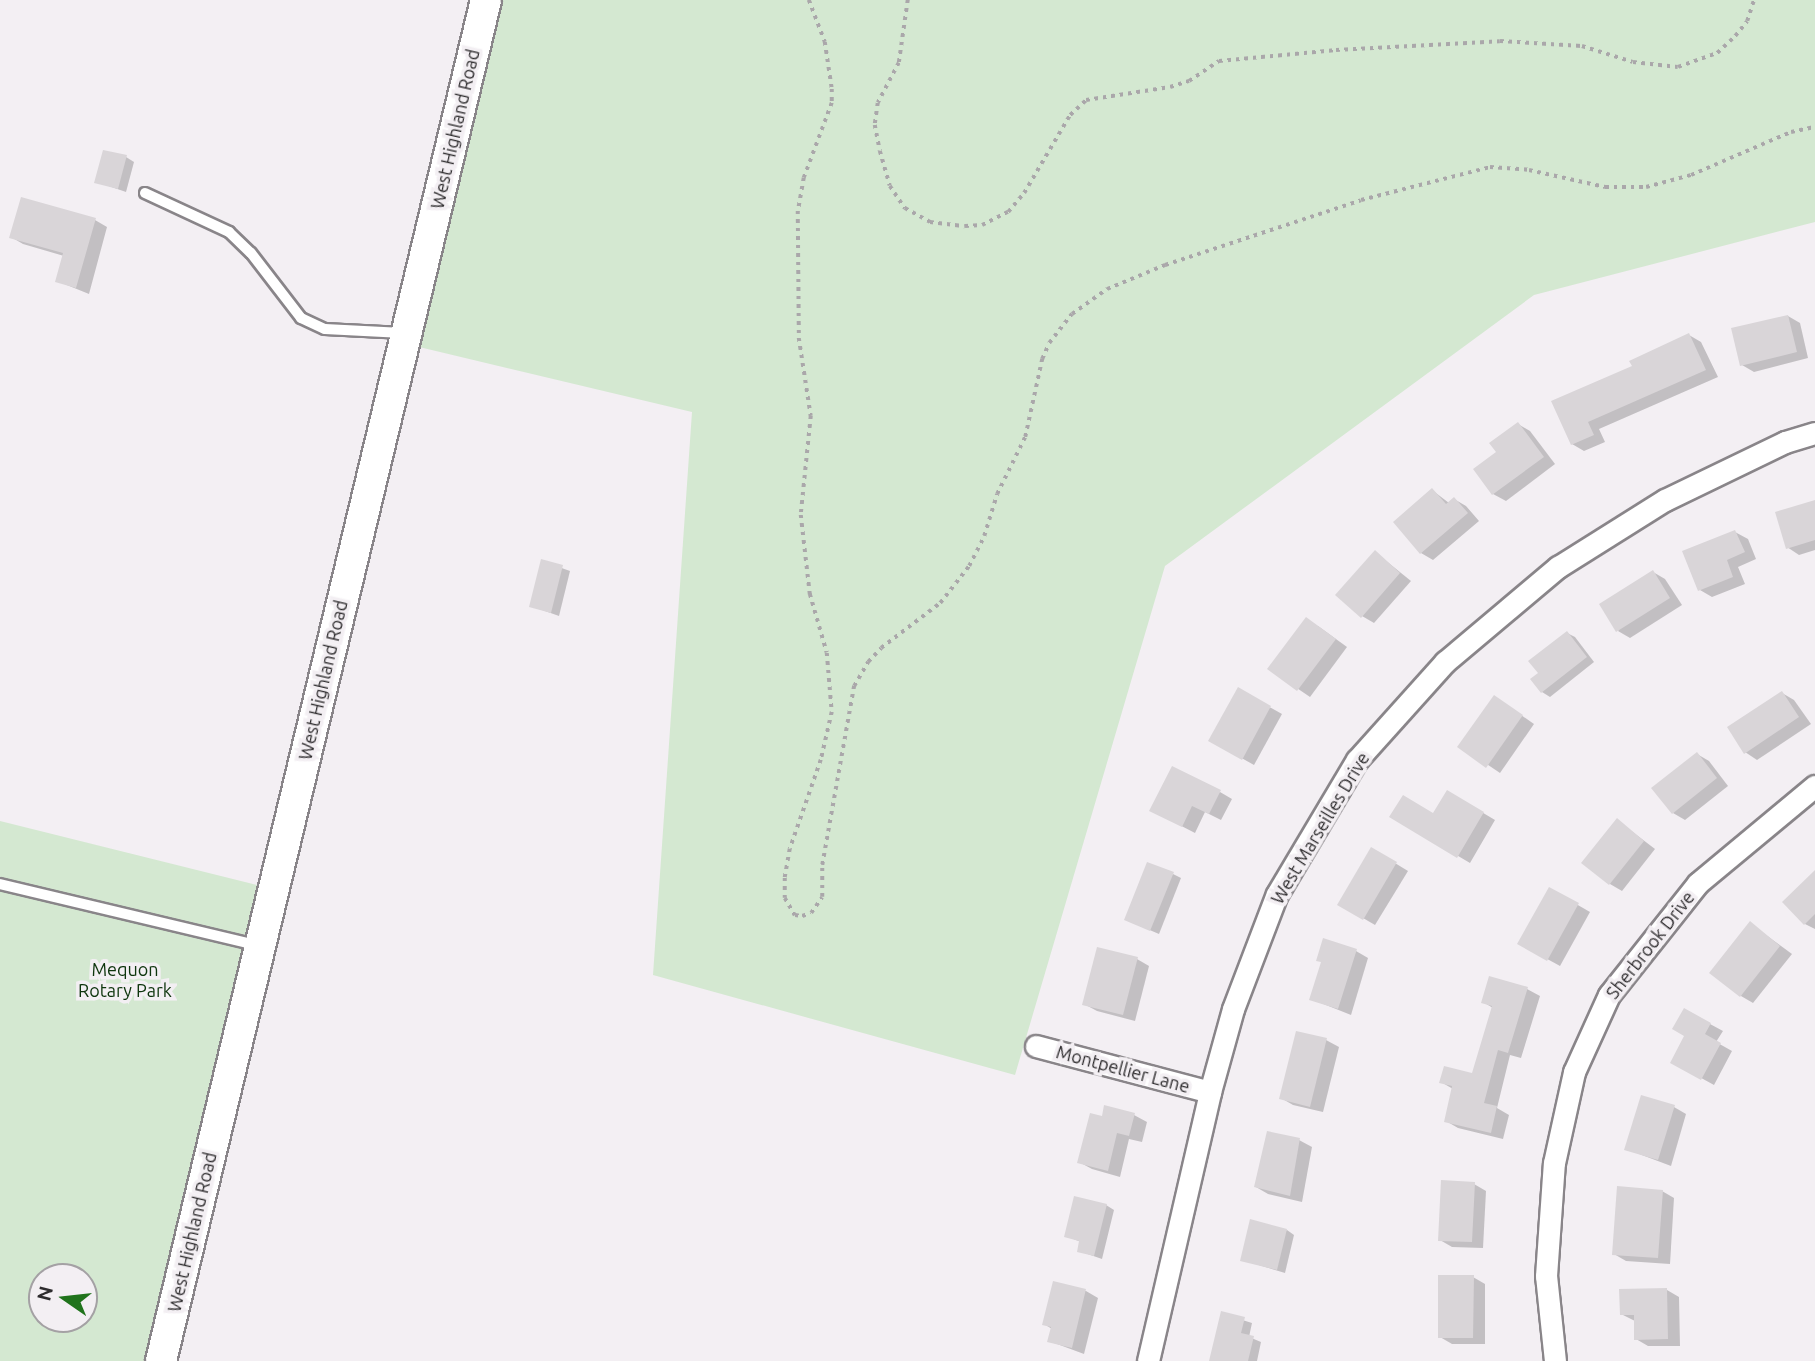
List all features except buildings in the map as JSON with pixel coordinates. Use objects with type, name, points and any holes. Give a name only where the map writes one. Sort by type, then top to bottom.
[{"type":"main road","name":"West Highland Road","points":[[161,1361],[486,0]]},
{"type":"street","name":"West Marseilles Drive","points":[[1148,1361],[1210,1092],[1233,1009],[1277,894],[1357,760],[1445,662],[1558,568],[1665,500],[1785,442],[1815,433]]},
{"type":"street","name":"Sherbrook Drive","points":[[1555,1361],[1546,1276],[1554,1163],[1574,1072],[1609,995],[1698,883],[1815,786]]},
{"type":"street","name":"Montpellier Lane","points":[[1036,1046],[1210,1092]]},
{"type":"lane","points":[[145,193],[229,232],[251,253],[301,318],[326,329],[406,333]]},
{"type":"lane","points":[[0,884],[260,945]]},
{"type":"path","points":[[809,0],[825,42],[832,103],[804,178],[798,211],[799,338],[811,416],[801,515],[810,594],[827,653],[832,712],[821,760],[790,849],[785,878],[785,898],[795,915],[802,916],[811,913],[822,897],[822,865],[854,685],[881,648],[940,603],[969,566],[984,536],[997,494],[1025,437],[1042,359],[1049,343],[1072,314],[1107,289],[1165,265],[1361,201],[1490,167],[1529,170],[1605,187],[1646,187],[1691,175],[1773,139],[1815,127]]},
{"type":"path","points":[[908,0],[899,63],[878,103],[875,125],[880,151],[894,196],[905,208],[930,222],[965,226],[982,225],[1008,212],[1024,193],[1070,115],[1086,100],[1170,87],[1189,81],[1219,61],[1336,50],[1500,41],[1582,46],[1633,62],[1678,67],[1717,53],[1747,21],[1754,0]]},
{"type":"green space","points":[[486,0],[1815,0],[1815,222],[1534,295],[1165,566],[1015,1075],[653,975],[692,412],[415,346]]},
{"type":"green space","name":"Mequon Rotary Park","points":[[0,821],[273,889],[160,1361],[0,1361]]}]
